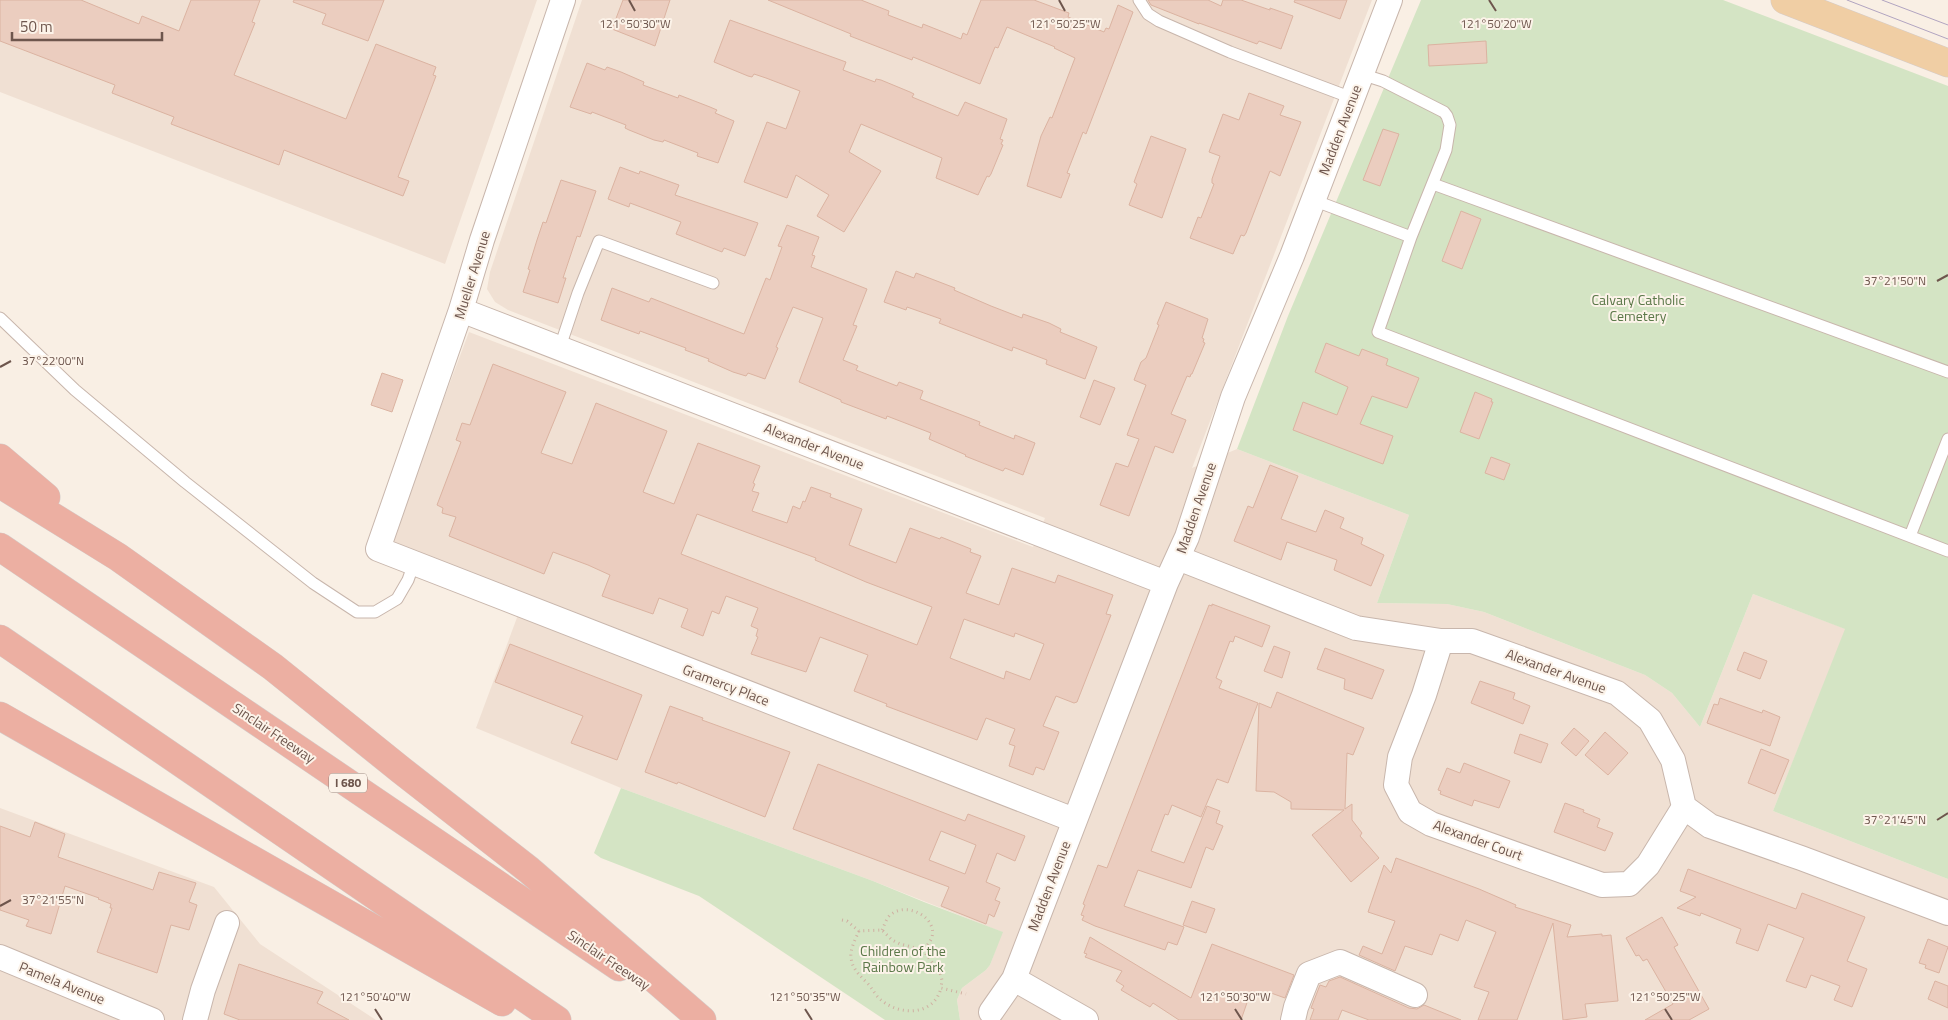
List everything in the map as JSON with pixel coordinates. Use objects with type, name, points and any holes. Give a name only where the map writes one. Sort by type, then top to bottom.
[{"type":"highway","points":[[0,458],[118,557]]},
{"type":"highway","points":[[0,484],[118,557],[273,667],[529,870],[702,1020]]},
{"type":"highway","name":"Sinclair Freeway","points":[[0,547],[696,1020]]},
{"type":"highway","points":[[0,639],[557,1020]]},
{"type":"highway","points":[[0,716],[533,1020]]},
{"type":"main road","points":[[1785,0],[1948,63]]},
{"type":"street","name":"Mueller Avenue","points":[[378,549],[461,310],[482,240],[563,0]]},
{"type":"street","name":"Madden Avenue","points":[[991,1012],[1014,978],[1166,583],[1187,537],[1233,397],[1314,200],[1390,0]]},
{"type":"street","name":"Alexander Avenue","points":[[461,310],[1166,583]]},
{"type":"street","name":"Gramercy Place","points":[[378,549],[1074,820]]},
{"type":"street","name":"Alexander Avenue","points":[[1178,558],[1356,628],[1440,641],[1472,641],[1617,693],[1650,720],[1673,760],[1684,807]]},
{"type":"street","name":"Alexander Court","points":[[1440,641],[1424,694],[1400,757],[1396,784],[1410,812],[1431,824],[1602,885],[1629,884],[1648,865],[1684,807]]},
{"type":"street","points":[[1684,807],[1710,826],[1801,858],[1948,914]]},
{"type":"street","points":[[195,1020],[203,990],[227,923]]},
{"type":"street","name":"Pamela Avenue","points":[[0,957],[152,1020]]},
{"type":"street","points":[[1294,1020],[1296,1007],[1309,974],[1340,962],[1415,995]]},
{"type":"street","points":[[1014,978],[1086,1020]]},
{"type":"lane","points":[[1139,0],[1148,14],[1159,21],[1230,52],[1352,98]]},
{"type":"lane","points":[[1361,74],[1383,81],[1447,116],[1450,125],[1446,150],[1411,237],[1378,332],[1948,551]]},
{"type":"lane","points":[[1433,184],[1948,372]]},
{"type":"lane","points":[[1314,200],[1411,237]]},
{"type":"lane","points":[[560,347],[578,293],[599,241],[713,283]]},
{"type":"lane","points":[[0,318],[76,390],[185,482],[313,583],[356,612],[375,612],[396,599],[408,580],[414,564]]},
{"type":"lane","points":[[1910,536],[1948,439]]},
{"type":"path","points":[[882,930],[891,914],[899,910],[909,909],[917,912],[928,923],[931,930],[932,937],[923,950]]},
{"type":"path","points":[[842,920],[848,922],[859,931],[882,930],[892,940],[900,944],[923,950],[940,973],[942,980],[941,988],[935,1001],[920,1010],[912,1012],[886,1004],[880,1000],[854,968],[850,954],[859,931]]},
{"type":"path","points":[[941,988],[966,994]]},
{"type":"shaded area","points":[[0,0],[537,0],[445,264],[0,92]]},
{"type":"shaded area","points":[[582,0],[1372,0],[1192,468],[1237,449],[1409,515],[1377,603],[1447,604],[1484,612],[1645,675],[1672,693],[1700,727],[1753,594],[1846,629],[1773,811],[1948,879],[1948,1020],[960,1020],[957,1000],[962,988],[990,965],[1002,932],[873,881],[621,788],[476,728],[525,596],[390,542],[469,332],[1033,547],[1045,518],[508,310],[495,302],[487,289],[490,272]]},
{"type":"shaded area","points":[[0,808],[214,887],[260,944],[376,1020],[0,1020]]},
{"type":"green space","name":"Calvary Catholic Cemetery","points":[[1421,0],[1723,0],[1948,86],[1948,879],[1773,811],[1845,629],[1753,594],[1700,727],[1672,693],[1645,675],[1484,612],[1447,604],[1377,603],[1409,515],[1237,449],[1288,316]]},
{"type":"green space","name":"Children of the Rainbow Park","points":[[621,788],[873,881],[1003,932],[990,965],[962,988],[957,1000],[960,1020],[885,1020],[699,896],[601,858],[594,853]]},
{"type":"building","points":[[0,0],[81,0],[139,24],[142,16],[179,31],[191,0],[260,0],[252,22],[255,23],[234,75],[346,119],[376,44],[436,67],[433,75],[436,76],[398,177],[409,181],[403,196],[284,150],[279,165],[171,124],[174,117],[112,93],[115,85],[0,41]]},
{"type":"building","points":[[294,0],[384,0],[368,41],[322,24],[326,14],[293,2]]},
{"type":"building","points":[[623,0],[670,0],[655,46],[612,29]]},
{"type":"building","points":[[768,0],[861,0],[889,11],[888,15],[922,28],[923,24],[961,39],[963,33],[967,35],[981,0],[1034,0],[1069,13],[1068,17],[1104,32],[1106,28],[1109,29],[1118,5],[1133,12],[1086,134],[1083,132],[1067,173],[1070,174],[1061,198],[1027,186],[1041,136],[1050,117],[1052,118],[1075,58],[1055,47],[1007,27],[998,48],[995,47],[980,84],[913,57],[912,60],[850,36],[851,34]]},
{"type":"building","points":[[1148,0],[1208,0],[1221,6],[1223,0],[1241,0],[1293,16],[1281,49],[1259,41],[1257,44],[1199,24],[1151,5]]},
{"type":"building","points":[[1295,0],[1347,0],[1340,19],[1294,2]]},
{"type":"building","points":[[730,20],[846,62],[843,70],[875,82],[876,79],[881,80],[914,94],[912,97],[958,116],[965,102],[1007,119],[1000,139],[1003,140],[1001,144],[1003,145],[991,174],[989,177],[987,176],[978,195],[936,178],[942,158],[861,124],[849,152],[881,171],[844,232],[817,216],[829,195],[796,175],[787,198],[744,182],[767,122],[786,129],[800,91],[754,74],[752,77],[748,76],[714,62]]},
{"type":"building","points":[[1486,41],[1487,63],[1429,66],[1428,45]]},
{"type":"building","points":[[587,63],[605,70],[607,67],[621,72],[644,82],[643,85],[678,98],[679,95],[710,107],[717,110],[715,113],[734,121],[718,163],[697,156],[698,153],[664,140],[663,142],[654,140],[629,130],[625,128],[626,125],[592,112],[591,114],[570,107]]},
{"type":"building","points":[[1249,93],[1284,106],[1280,115],[1301,122],[1280,176],[1270,171],[1246,233],[1244,236],[1241,235],[1233,254],[1190,238],[1198,217],[1201,218],[1214,184],[1212,179],[1220,156],[1209,152],[1223,114],[1239,120]]},
{"type":"building","points":[[1383,129],[1399,134],[1380,186],[1363,180]]},
{"type":"building","points":[[1151,136],[1186,149],[1162,218],[1129,205],[1137,184],[1134,182]]},
{"type":"building","points":[[620,167],[639,174],[640,171],[679,185],[675,195],[758,223],[745,256],[724,248],[722,252],[676,234],[681,222],[630,203],[629,207],[608,199]]},
{"type":"building","points":[[561,180],[596,191],[580,237],[577,236],[563,278],[566,278],[558,303],[523,292],[530,270],[528,269],[543,222],[546,223]]},
{"type":"building","points":[[1461,211],[1481,219],[1462,269],[1442,261]]},
{"type":"building","points":[[787,225],[819,237],[812,255],[815,256],[811,267],[867,289],[853,325],[857,326],[843,360],[858,366],[856,370],[897,386],[899,382],[923,391],[920,399],[980,422],[979,425],[1014,439],[1015,435],[1035,443],[1023,475],[1005,468],[1003,471],[965,456],[929,439],[931,433],[887,416],[886,419],[841,402],[841,400],[799,382],[823,318],[793,307],[765,379],[748,373],[746,376],[733,372],[708,361],[709,359],[685,350],[686,348],[640,331],[639,334],[601,320],[612,288],[649,302],[651,298],[744,334],[766,278],[770,280],[782,247],[778,246]]},
{"type":"building","points":[[896,271],[914,278],[916,273],[1022,318],[1023,314],[1049,323],[1061,329],[1060,332],[1097,347],[1085,379],[1046,364],[1047,360],[1013,347],[1012,351],[939,323],[941,319],[907,307],[906,310],[884,302]]},
{"type":"building","points":[[1166,302],[1208,319],[1202,338],[1205,343],[1192,374],[1190,377],[1187,376],[1171,414],[1186,420],[1173,453],[1155,446],[1129,516],[1100,505],[1116,463],[1128,467],[1139,439],[1127,435],[1146,385],[1134,380],[1141,362],[1146,358]]},
{"type":"building","points":[[1326,343],[1359,356],[1362,349],[1388,359],[1386,365],[1419,378],[1407,408],[1372,396],[1360,424],[1393,436],[1383,464],[1293,430],[1303,402],[1337,415],[1348,387],[1315,372]]},
{"type":"building","points":[[493,364],[566,392],[541,453],[572,464],[596,403],[667,431],[643,492],[674,504],[698,443],[760,466],[753,483],[755,484],[752,491],[759,493],[752,511],[787,523],[793,506],[800,509],[811,487],[831,494],[830,497],[862,509],[849,545],[896,563],[910,528],[940,539],[941,537],[971,549],[970,552],[981,556],[966,593],[999,605],[1012,568],[1055,583],[1058,575],[1113,595],[1106,614],[1111,615],[1077,702],[1074,703],[1056,696],[1043,726],[1059,732],[1044,770],[1036,767],[1033,775],[1009,766],[1015,746],[1009,744],[1015,729],[986,718],[977,740],[886,706],[887,704],[854,691],[868,655],[820,637],[806,672],[751,654],[758,637],[756,636],[758,629],[751,626],[758,608],[726,596],[719,614],[712,611],[703,636],[681,627],[688,609],[659,598],[653,614],[602,596],[610,575],[588,565],[553,552],[544,574],[449,536],[456,517],[442,513],[443,508],[437,505],[461,442],[456,440],[462,423],[470,425]],"holes":[[[697,514],[816,558],[815,560],[866,582],[932,607],[917,645],[681,554]],[[964,619],[1014,637],[1015,633],[1044,644],[1030,680],[1006,671],[1004,679],[950,658]]]},
{"type":"building","points":[[382,373],[403,380],[392,412],[371,405]]},
{"type":"building","points":[[1094,380],[1115,388],[1100,425],[1080,417]]},
{"type":"building","points":[[1475,392],[1492,399],[1491,402],[1493,402],[1479,439],[1460,432]]},
{"type":"building","points":[[1491,457],[1510,464],[1504,480],[1485,473]]},
{"type":"building","points":[[1270,465],[1298,476],[1281,519],[1316,532],[1325,510],[1344,518],[1340,528],[1363,538],[1361,544],[1384,555],[1371,586],[1334,570],[1337,560],[1287,542],[1281,560],[1234,541],[1248,506],[1253,508]]},
{"type":"building","points":[[1212,604],[1270,626],[1262,647],[1235,636],[1233,642],[1230,641],[1216,678],[1222,681],[1219,688],[1258,703],[1228,783],[1217,779],[1201,817],[1172,805],[1168,815],[1165,814],[1151,851],[1184,863],[1207,806],[1220,811],[1216,823],[1223,826],[1213,850],[1206,847],[1191,888],[1138,870],[1124,906],[1184,927],[1177,945],[1168,942],[1165,950],[1095,926],[1082,920],[1084,916],[1081,915],[1085,905],[1083,904],[1098,865],[1107,868],[1209,605],[1212,606]]},
{"type":"building","points":[[510,644],[642,695],[617,760],[571,743],[583,716],[495,682]]},
{"type":"building","points":[[1274,646],[1290,652],[1282,678],[1264,671]]},
{"type":"building","points":[[1325,648],[1384,670],[1372,699],[1344,689],[1345,679],[1317,669]]},
{"type":"building","points":[[1744,652],[1767,661],[1760,679],[1737,670]]},
{"type":"building","points":[[1480,681],[1515,693],[1513,699],[1530,706],[1523,724],[1471,703]]},
{"type":"building","points":[[1277,692],[1364,728],[1353,755],[1347,753],[1345,809],[1352,804],[1352,820],[1362,833],[1360,836],[1379,858],[1351,882],[1312,835],[1344,810],[1291,809],[1291,802],[1274,792],[1256,791],[1259,703],[1271,708]]},
{"type":"building","points":[[1720,698],[1762,713],[1763,710],[1780,717],[1770,746],[1707,723],[1714,704],[1718,705]]},
{"type":"building","points":[[670,706],[703,718],[702,720],[790,752],[765,817],[678,782],[677,784],[645,772]]},
{"type":"building","points":[[1574,728],[1589,741],[1576,756],[1561,743]]},
{"type":"building","points":[[1605,732],[1628,753],[1608,775],[1585,755]]},
{"type":"building","points":[[1520,734],[1548,744],[1541,763],[1514,753]]},
{"type":"building","points":[[1761,749],[1789,760],[1775,794],[1748,783]]},
{"type":"building","points":[[1464,763],[1510,781],[1499,808],[1474,800],[1472,806],[1440,794],[1441,791],[1438,790],[1447,768],[1460,773]]},
{"type":"building","points":[[818,764],[965,821],[968,814],[1025,836],[1015,861],[997,853],[986,882],[1000,888],[995,900],[1000,902],[994,917],[989,914],[986,924],[941,906],[949,887],[793,829]],"holes":[[[941,831],[976,845],[965,874],[929,860]]]},
{"type":"building","points":[[1565,803],[1584,810],[1583,812],[1600,819],[1597,827],[1613,833],[1605,851],[1554,832]]},
{"type":"building","points":[[35,822],[65,834],[58,857],[153,890],[159,872],[196,883],[189,902],[197,905],[189,930],[171,925],[157,973],[97,952],[112,908],[110,908],[111,904],[99,898],[65,886],[51,934],[26,926],[29,920],[0,910],[0,826],[30,837]]},
{"type":"building","points":[[1396,858],[1479,889],[1516,905],[1515,907],[1571,925],[1567,937],[1611,935],[1618,1001],[1585,1004],[1587,1017],[1563,1020],[1553,923],[1517,1020],[1478,1020],[1489,992],[1474,987],[1496,932],[1466,920],[1458,941],[1440,934],[1432,955],[1405,946],[1395,971],[1359,955],[1363,946],[1382,954],[1395,921],[1368,912],[1384,865],[1391,873]]},
{"type":"building","points":[[1688,869],[1796,909],[1802,893],[1865,917],[1847,961],[1867,969],[1852,1007],[1834,1000],[1840,986],[1811,975],[1806,988],[1786,981],[1804,938],[1768,924],[1758,951],[1736,943],[1741,929],[1701,913],[1700,916],[1677,908],[1696,897],[1680,891]]},
{"type":"building","points":[[1192,901],[1215,909],[1206,933],[1183,925]]},
{"type":"building","points":[[1662,917],[1678,945],[1674,947],[1709,1009],[1689,1020],[1645,1020],[1673,1004],[1647,959],[1643,961],[1639,955],[1636,956],[1626,938]]},
{"type":"building","points":[[1090,937],[1191,998],[1212,944],[1294,975],[1285,998],[1271,993],[1269,998],[1251,991],[1241,1020],[1179,1020],[1153,1003],[1150,1007],[1121,990],[1124,986],[1116,981],[1122,971],[1085,957],[1087,954],[1084,953]]},
{"type":"building","points":[[1928,939],[1948,947],[1939,973],[1925,968],[1926,965],[1919,963]]},
{"type":"building","points":[[239,964],[323,992],[317,1003],[349,1020],[240,1020],[224,1014]]},
{"type":"building","points":[[1340,977],[1409,1008],[1417,1009],[1424,1005],[1461,1020],[1369,1020],[1342,1010],[1338,1020],[1310,1020],[1314,1009],[1311,1008],[1320,985],[1326,987],[1329,981]]},
{"type":"building","points":[[1935,981],[1948,986],[1948,1008],[1928,999]]},
{"type":"tram line","points":[[1847,0],[1948,39]]},
{"type":"tram line","points":[[1882,0],[1948,25]]}]
